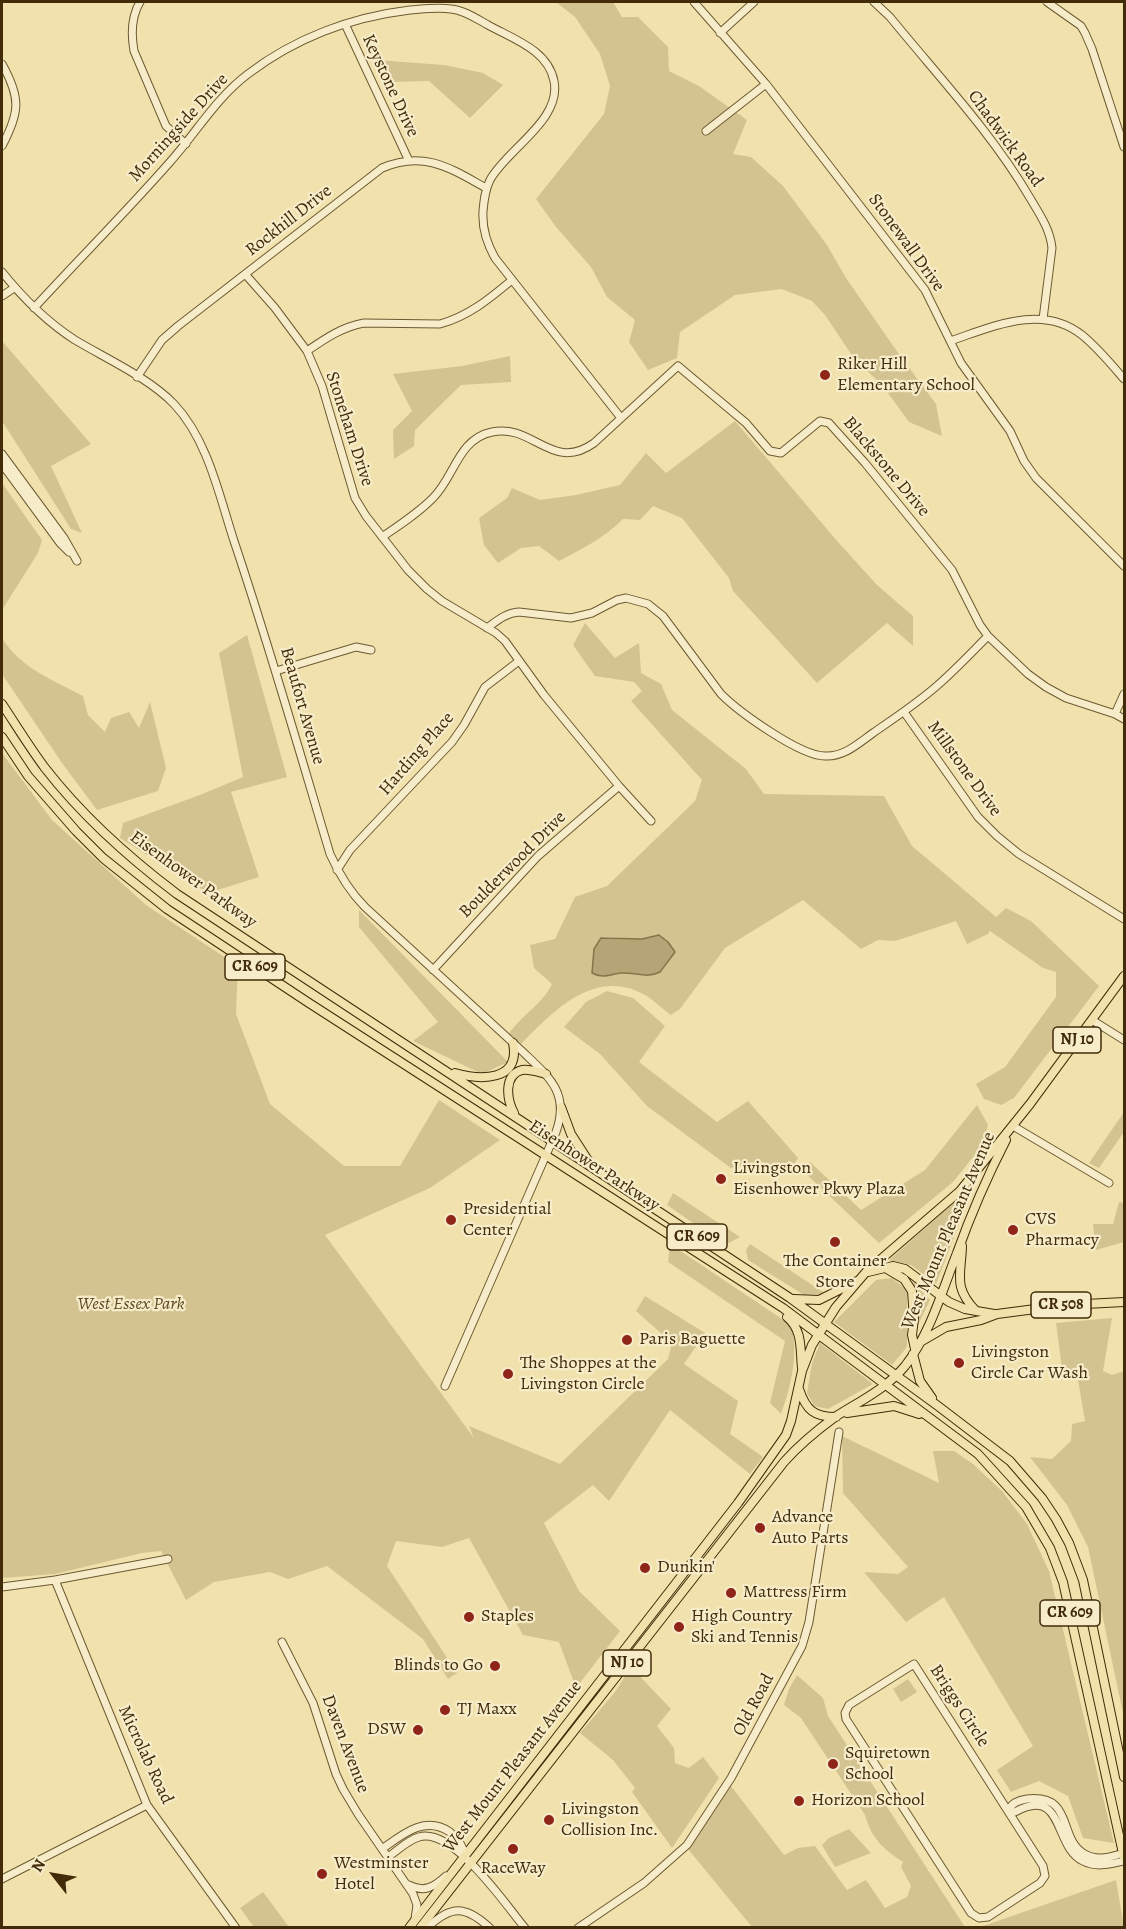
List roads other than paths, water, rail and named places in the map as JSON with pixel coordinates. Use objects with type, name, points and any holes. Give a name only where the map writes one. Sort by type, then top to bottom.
[{"type":"main road","name":"Eisenhower Parkway","points":[[2,704],[44,767],[65,793],[116,845],[146,871],[177,894],[790,1298],[1010,1461],[1056,1519],[1069,1543],[1083,1580],[1125,1778]]},
{"type":"main road","name":"Eisenhower Parkway","points":[[2,736],[28,776],[76,831],[103,858],[167,909],[783,1308],[978,1454],[1011,1488],[1039,1527],[1063,1582],[1124,1857]]},
{"type":"main road","name":"West Mount Pleasant Avenue","points":[[866,1272],[960,1191],[1013,1126],[1125,976]]},
{"type":"main road","points":[[447,1071],[470,1078],[494,1077],[505,1071],[515,1057],[513,1043]]},
{"type":"main road","points":[[516,1116],[509,1104],[507,1090],[512,1078],[519,1071],[529,1070],[546,1074]]},
{"type":"main road","points":[[561,1107],[571,1134],[593,1167]]},
{"type":"main road","name":"West Mount Pleasant Avenue","points":[[916,1349],[941,1295],[978,1198],[1013,1126]]},
{"type":"main road","points":[[962,1238],[959,1287],[966,1300],[976,1311]]},
{"type":"main road","name":"CR 508","points":[[866,1272],[893,1266],[905,1269],[957,1305],[998,1314]]},
{"type":"main road","points":[[887,1269],[904,1279],[912,1291],[914,1319],[912,1335],[920,1381],[938,1406]]},
{"type":"main road","name":"NJ 10","points":[[799,1389],[802,1371],[818,1334],[825,1322],[866,1272]]},
{"type":"main road","points":[[790,1298],[819,1300],[858,1281]]},
{"type":"main road","name":"CR 508","points":[[916,1349],[946,1327],[998,1314],[1066,1305],[1125,1302]]},
{"type":"main road","points":[[783,1308],[798,1332],[802,1371]]},
{"type":"main road","name":"NJ 10","points":[[839,1415],[869,1398],[896,1377],[916,1349]]},
{"type":"main road","points":[[799,1389],[809,1409],[824,1417],[894,1406],[931,1418]]},
{"type":"main road","name":"West Mount Pleasant Avenue","points":[[414,1925],[760,1474],[786,1435],[799,1389]]},
{"type":"main road","name":"West Mount Pleasant Avenue","points":[[414,1925],[471,1863],[784,1462],[801,1443],[839,1415]]},
{"type":"street","points":[[140,2],[133,21],[134,51],[166,126],[186,144]]},
{"type":"street","name":"Stonewall Drive","points":[[694,2],[766,84],[925,290],[961,363],[1010,431],[1036,478],[1125,566]]},
{"type":"street","points":[[720,33],[754,2]]},
{"type":"street","name":"Chadwick Road","points":[[874,2],[890,17],[1012,168],[1045,224],[1052,248],[1043,318]]},
{"type":"street","points":[[1047,2],[1081,26],[1125,147]]},
{"type":"street","name":"Morningside Drive","points":[[34,308],[186,144],[231,88],[249,74],[299,42],[345,24],[385,14],[428,8],[452,9],[472,16],[533,49],[544,59],[552,72],[555,96],[550,110],[542,122],[507,158],[486,188],[483,216],[489,247],[512,280],[621,418]]},
{"type":"street","name":"Keystone Drive","points":[[345,24],[409,161]]},
{"type":"street","points":[[2,64],[16,92],[17,104],[12,127],[2,146]]},
{"type":"street","points":[[706,131],[766,84]]},
{"type":"street","name":"Rockhill Drive","points":[[137,377],[162,340],[375,172],[390,165],[409,161],[430,161],[445,166],[486,188]]},
{"type":"street","name":"Beaufort Avenue","points":[[2,272],[34,308],[72,338],[160,391],[175,405],[198,437],[276,671],[330,854],[337,870],[359,901],[546,1074],[556,1089],[561,1107]]},
{"type":"street","name":"Stoneham Drive","points":[[245,274],[275,308],[307,351],[322,386],[355,498],[382,537],[427,589],[505,641],[544,695],[651,821]]},
{"type":"street","points":[[307,351],[340,330],[353,325],[364,323],[440,324],[452,321],[480,307],[512,280]]},
{"type":"street","points":[[2,296],[14,288]]},
{"type":"street","points":[[950,341],[998,324],[1043,318],[1081,334],[1125,379]]},
{"type":"street","name":"Blackstone Drive","points":[[382,537],[413,516],[435,496],[454,468],[461,452],[468,444],[482,435],[496,431],[512,432],[528,437],[552,451],[567,454],[582,451],[678,366],[746,423],[770,451],[781,453],[820,421],[829,423],[865,463],[952,570],[988,636],[1028,674],[1046,687],[1066,698],[1125,719]]},
{"type":"street","points":[[2,454],[64,538],[77,561],[60,543],[2,464]]},
{"type":"street","points":[[487,628],[511,613],[571,618],[592,613],[617,600],[627,598],[648,604],[663,616],[730,704],[814,755],[826,756],[843,753],[904,712],[940,683],[988,636]]},
{"type":"street","points":[[276,671],[356,647],[371,650]]},
{"type":"street","name":"Harding Place","points":[[337,870],[350,850],[452,742],[485,687],[519,661]]},
{"type":"street","points":[[1114,714],[1125,694]]},
{"type":"street","name":"Millstone Drive","points":[[904,712],[978,817],[997,836],[1019,855],[1125,919]]},
{"type":"street","name":"Boulderwood Drive","points":[[433,970],[538,856],[619,786]]},
{"type":"street","points":[[1092,1020],[1125,1040]]},
{"type":"street","points":[[446,1386],[547,1154],[558,1125],[561,1107]]},
{"type":"street","points":[[1013,1126],[1109,1183]]},
{"type":"street","name":"Old Road","points":[[578,1928],[644,1883],[687,1845],[731,1778],[777,1694],[802,1646],[809,1622],[839,1432]]},
{"type":"street","points":[[2,1587],[55,1580],[168,1559]]},
{"type":"street","name":"Microlab Road","points":[[55,1580],[147,1805],[236,1928]]},
{"type":"street","name":"Daven Avenue","points":[[282,1642],[313,1703],[343,1789],[407,1883],[417,1905],[414,1925]]},
{"type":"street","name":"Briggs Circle","points":[[914,1664],[1008,1810],[1043,1866],[1045,1876],[1040,1883],[988,1917],[980,1918],[971,1913],[846,1719],[845,1713],[849,1705],[914,1664]]},
{"type":"street","points":[[1008,1810],[1011,1805],[1024,1799],[1040,1798],[1052,1803],[1060,1811],[1071,1840],[1084,1854],[1101,1858],[1124,1857]]},
{"type":"street","points":[[2,1879],[147,1805]]},
{"type":"street","points":[[382,1849],[411,1829],[431,1825],[452,1834],[461,1844],[465,1856]]},
{"type":"street","points":[[388,1857],[413,1839],[427,1836],[446,1842],[465,1856],[524,1927]]},
{"type":"street","points":[[407,1883],[416,1888],[431,1888],[459,1864]]},
{"type":"street","points":[[427,1928],[438,1917],[449,1911],[460,1910],[478,1916],[490,1928]]},
{"type":"place","name":"Riker Hill Elementary School","points":[[825,375]]},
{"type":"place","name":"Livingston Eisenhower Pkwy Plaza","points":[[721,1179]]},
{"type":"place","name":"Presidential Center","points":[[451,1220]]},
{"type":"place","name":"CVS Pharmacy","points":[[1013,1230]]},
{"type":"place","name":"The Container Store","points":[[835,1242]]},
{"type":"place","name":"Paris Baguette","points":[[627,1340]]},
{"type":"place","name":"Livingston Circle Car Wash","points":[[959,1363]]},
{"type":"place","name":"The Shoppes at the Livingston Circle","points":[[508,1374]]},
{"type":"place","name":"Advance Auto Parts","points":[[760,1528]]},
{"type":"place","name":"Dunkin'","points":[[645,1568]]},
{"type":"place","name":"Mattress Firm","points":[[731,1593]]},
{"type":"place","name":"Staples","points":[[469,1617]]},
{"type":"place","name":"High Country Ski and Tennis","points":[[679,1627]]},
{"type":"place","name":"Blinds to Go","points":[[495,1666]]},
{"type":"place","name":"TJ Maxx","points":[[445,1710]]},
{"type":"place","name":"DSW","points":[[418,1730]]},
{"type":"place","name":"Squiretown School","points":[[833,1764]]},
{"type":"place","name":"Horizon School","points":[[799,1801]]},
{"type":"place","name":"Livingston Collision Inc.","points":[[549,1820]]},
{"type":"place","name":"RaceWay","points":[[513,1849]]},
{"type":"place","name":"Westminster Hotel","points":[[322,1874]]},
{"type":"park label","name":"West Essex Park","points":[[131,1305]]}]
